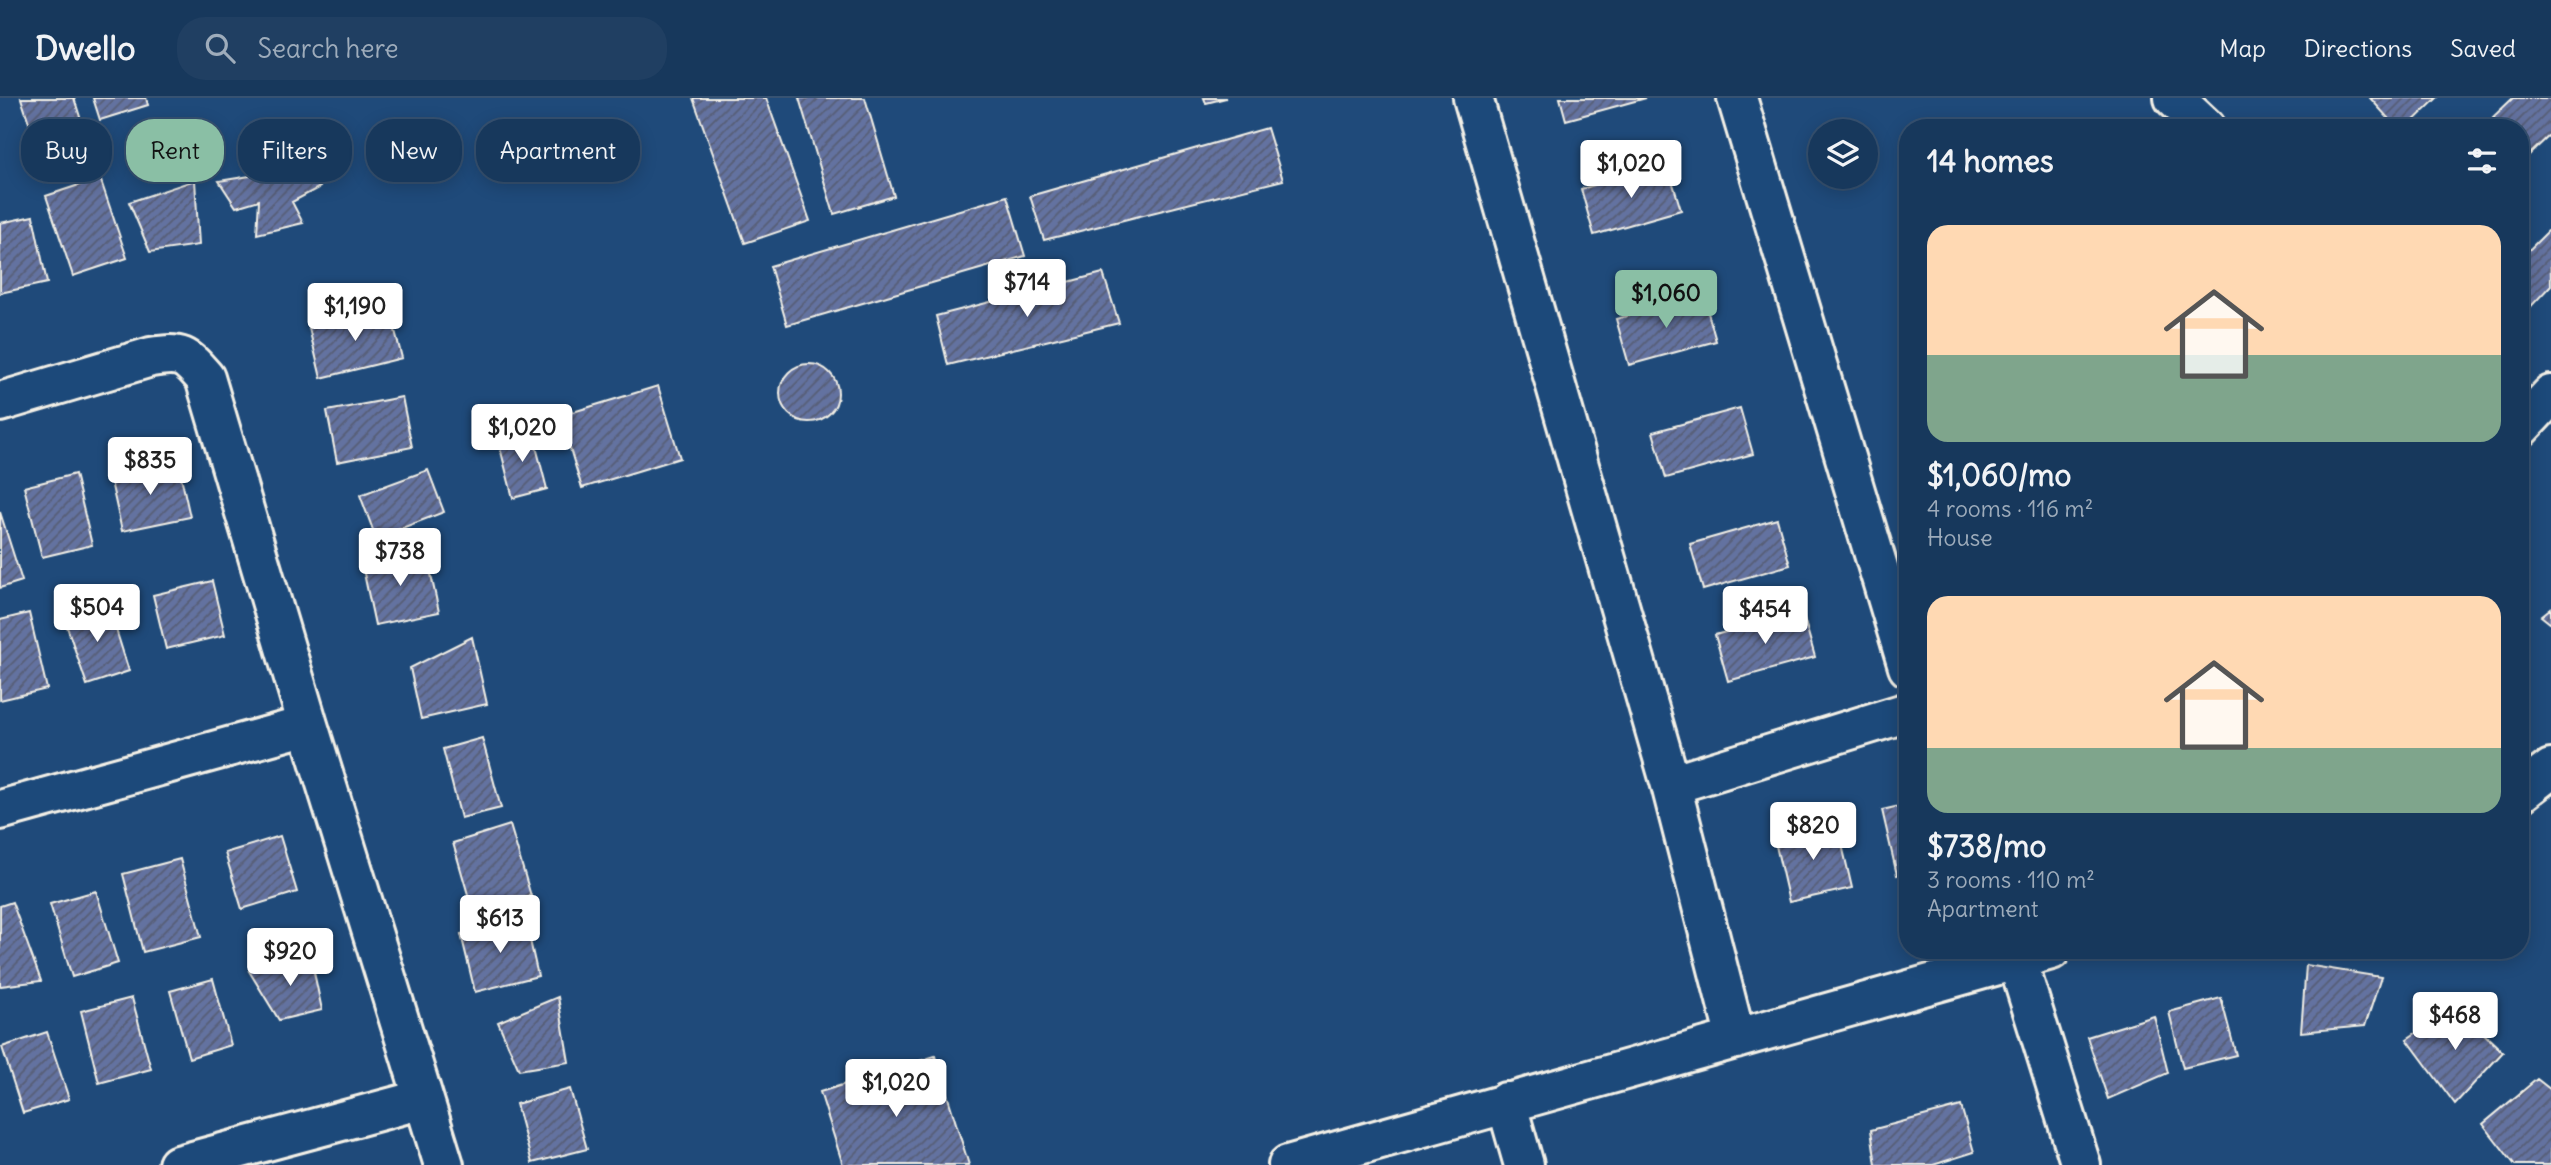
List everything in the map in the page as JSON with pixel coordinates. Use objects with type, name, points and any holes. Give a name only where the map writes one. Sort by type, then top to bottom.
[{"type":"street","points":[[1473,98],[1671,785],[1736,1040]]},
{"type":"street","points":[[1737,98],[1899,637]]},
{"type":"street","points":[[2174,98],[2196,119]]},
{"type":"street","points":[[0,402],[151,357],[174,353],[192,362],[205,378],[308,725],[444,1165]]},
{"type":"street","points":[[2529,418],[2551,396]]},
{"type":"street","points":[[1671,785],[1899,715]]},
{"type":"street","points":[[0,810],[308,725]]},
{"type":"street","points":[[2529,786],[2551,769]]},
{"type":"street","points":[[1288,1165],[2020,959]]},
{"type":"street","points":[[2035,959],[2081,1165]]},
{"type":"street","points":[[178,1165],[423,1099]]},
{"type":"street","points":[[1506,1102],[1524,1165]]},
{"type":"building","points":[[21,98],[74,98],[81,119],[28,119]]},
{"type":"building","points":[[93,98],[146,98],[148,105],[100,119]]},
{"type":"building","points":[[693,98],[766,98],[810,221],[745,243]]},
{"type":"building","points":[[799,98],[865,98],[894,196],[834,214]]},
{"type":"building","points":[[1204,98],[1226,98],[1206,103]]},
{"type":"building","points":[[1560,98],[1646,98],[1566,120]]},
{"type":"building","points":[[2370,98],[2437,98],[2415,119],[2389,119]]},
{"type":"building","points":[[2513,98],[2551,98],[2551,134],[2529,155],[2529,119],[2493,117]]},
{"type":"building","points":[[1267,128],[1283,180],[1044,240],[1030,196]]},
{"type":"building","points":[[1667,164],[1681,210],[1594,235],[1581,189]]},
{"type":"building","points":[[238,178],[238,182],[318,182],[320,187],[292,202],[303,223],[257,234],[259,200],[236,207],[220,182]]},
{"type":"building","points":[[88,182],[101,182],[127,258],[73,276],[46,196]]},
{"type":"building","points":[[195,182],[199,245],[150,252],[129,202]]},
{"type":"building","points":[[1007,196],[1025,256],[787,325],[770,266]]},
{"type":"building","points":[[33,216],[47,283],[0,293],[0,223]]},
{"type":"building","points":[[2550,229],[2551,285],[2529,309],[2529,250]]},
{"type":"building","points":[[1103,273],[1119,323],[948,365],[936,316]]},
{"type":"building","points":[[1703,295],[1716,341],[1629,365],[1616,319]]},
{"type":"building","points":[[389,307],[402,358],[321,378],[309,328]]},
{"type":"building","points":[[809,364],[820,366],[833,377],[838,393],[836,404],[825,417],[809,422],[798,420],[785,409],[780,393],[782,382],[793,369]]},
{"type":"building","points":[[658,386],[680,458],[582,488],[560,416]]},
{"type":"building","points":[[402,397],[412,447],[337,462],[327,411]]},
{"type":"building","points":[[1740,408],[1753,454],[1666,478],[1653,432]]},
{"type":"building","points":[[532,431],[547,489],[513,498],[498,440]]},
{"type":"building","points":[[178,463],[190,517],[122,531],[110,477]]},
{"type":"building","points":[[428,470],[444,512],[376,538],[360,495]]},
{"type":"building","points":[[75,474],[92,545],[42,557],[24,487]]},
{"type":"building","points":[[0,512],[22,581],[0,588]]},
{"type":"building","points":[[1777,519],[1790,565],[1703,590],[1690,544]]},
{"type":"building","points":[[426,551],[439,612],[375,625],[362,564]]},
{"type":"building","points":[[212,581],[225,635],[166,649],[153,595]]},
{"type":"building","points":[[108,604],[129,671],[87,685],[64,618]]},
{"type":"building","points":[[2551,608],[2551,624],[2541,616]]},
{"type":"building","points":[[1802,611],[1815,657],[1728,681],[1715,635]]},
{"type":"building","points":[[29,613],[47,689],[0,700],[0,620]]},
{"type":"building","points":[[472,637],[487,704],[421,719],[410,668]]},
{"type":"building","points":[[482,738],[501,808],[461,818],[443,749]]},
{"type":"building","points":[[1899,806],[1897,875],[1882,810]]},
{"type":"building","points":[[1837,823],[1852,888],[1789,902],[1774,837]]},
{"type":"building","points":[[510,825],[531,896],[469,898],[453,843]]},
{"type":"building","points":[[280,836],[297,892],[242,909],[225,853]]},
{"type":"building","points":[[180,859],[201,937],[143,952],[123,874]]},
{"type":"building","points":[[96,891],[118,963],[72,977],[50,904]]},
{"type":"building","points":[[12,902],[41,981],[0,986],[0,906]]},
{"type":"building","points":[[525,918],[538,976],[475,992],[461,934]]},
{"type":"building","points":[[311,958],[322,1010],[279,1020],[249,971]]},
{"type":"building","points":[[2306,965],[2381,977],[2365,1026],[2301,1032]]},
{"type":"building","points":[[213,979],[231,1045],[189,1058],[170,991]]},
{"type":"building","points":[[558,997],[569,1062],[519,1070],[498,1022]]},
{"type":"building","points":[[132,998],[151,1069],[99,1083],[81,1011]]},
{"type":"building","points":[[2221,998],[2236,1055],[2183,1068],[2169,1012]]},
{"type":"building","points":[[2455,1006],[2503,1052],[2455,1104],[2407,1039]]},
{"type":"building","points":[[2154,1016],[2168,1073],[2108,1099],[2087,1037]]},
{"type":"building","points":[[47,1032],[69,1099],[23,1113],[2,1047]]},
{"type":"building","points":[[935,1056],[969,1165],[843,1165],[820,1092]]},
{"type":"building","points":[[2537,1079],[2551,1090],[2551,1165],[2515,1165],[2483,1124]]},
{"type":"building","points":[[570,1089],[587,1149],[532,1163],[516,1104]]},
{"type":"building","points":[[1961,1106],[1974,1152],[1933,1165],[1876,1165],[1871,1130]]}]
